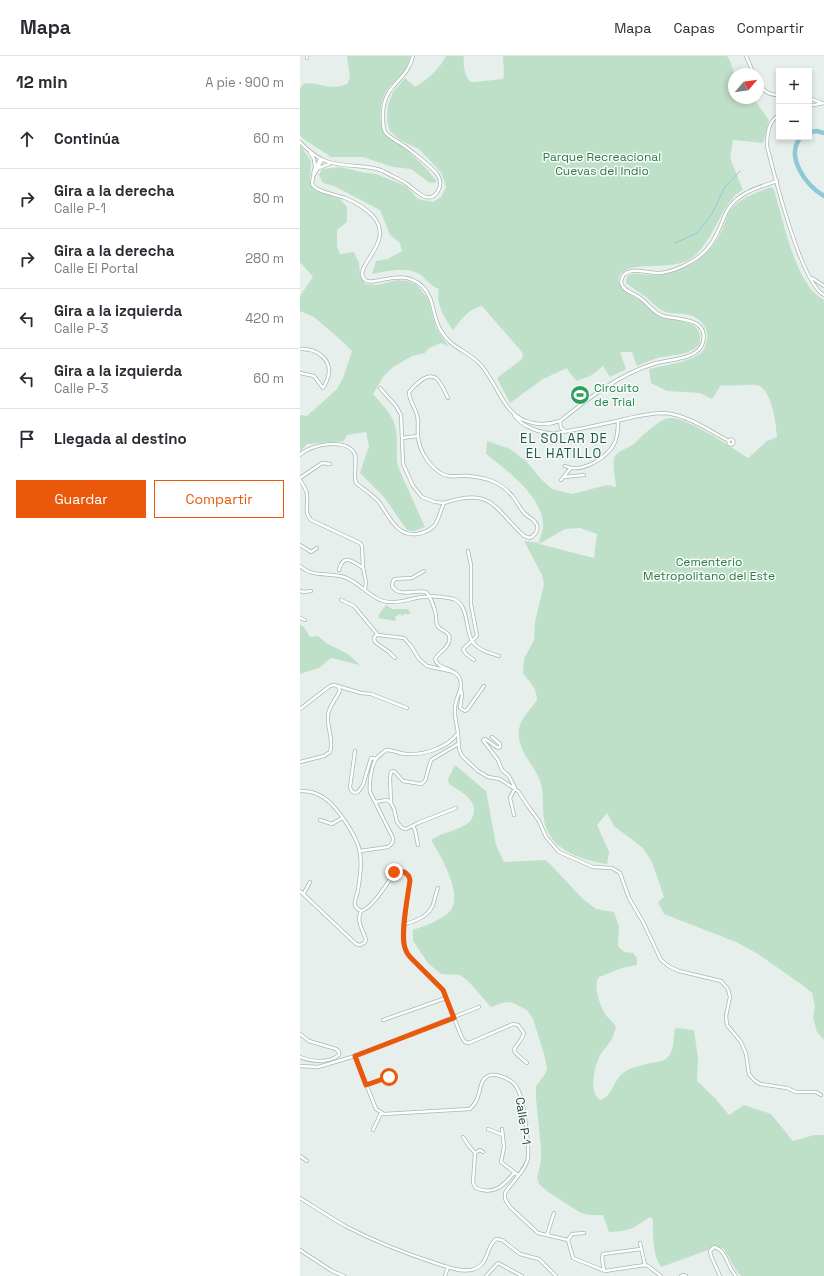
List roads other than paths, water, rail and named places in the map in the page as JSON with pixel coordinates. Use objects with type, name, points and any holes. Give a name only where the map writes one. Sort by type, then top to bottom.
[{"type":"street","points":[[316,168],[332,164],[374,167],[405,183],[421,196],[430,197],[436,192],[440,183],[437,174],[386,133],[384,128],[383,109],[386,95],[408,70],[413,56]]},
{"type":"street","points":[[746,56],[751,68]]},
{"type":"street","points":[[764,90],[769,94],[776,95]]},
{"type":"street","points":[[812,99],[823,103]]},
{"type":"street","points":[[812,105],[823,103]]},
{"type":"street","points":[[776,116],[770,125],[767,144],[796,246],[810,277],[823,295]]},
{"type":"street","points":[[300,142],[321,160],[332,164]]},
{"type":"street","points":[[307,149],[314,159],[316,168]]},
{"type":"street","points":[[321,160],[316,168],[312,184],[315,187],[356,203],[369,212],[376,221],[380,233],[379,241],[374,252],[362,270],[364,279],[369,282],[374,282],[402,277],[414,280],[422,286],[430,296],[436,320],[443,334],[456,348],[473,358],[481,366],[516,419],[538,430],[554,433],[649,414],[666,414],[695,422],[728,441]]},
{"type":"street","points":[[513,413],[524,420],[536,424],[546,424],[560,421],[607,386],[625,376],[656,363],[692,355],[700,350],[704,338],[702,331],[697,324],[686,318],[669,317],[660,314],[640,298],[625,289],[621,282],[622,278],[625,274],[633,271],[658,273],[668,272],[684,266],[694,260],[711,244],[726,214],[734,202],[750,190],[777,181]]},
{"type":"street","points":[[810,277],[824,286]]},
{"type":"street","points":[[300,349],[310,350],[320,354],[329,363],[330,370],[324,388],[322,388],[319,381],[314,376],[300,373]]},
{"type":"street","points":[[380,388],[402,415],[403,464],[413,486],[422,497],[444,504],[459,498],[478,497],[493,503],[524,536],[530,538],[535,535],[537,523],[525,514],[508,491],[501,485],[482,478],[467,476],[444,476],[438,472],[426,459],[419,444],[418,419],[416,409],[409,397],[409,392],[422,380],[434,376],[438,379],[448,398]]},
{"type":"street","points":[[560,421],[561,428],[565,431]]},
{"type":"street","points":[[561,480],[570,469],[589,465],[604,457],[615,443],[618,435],[618,421]]},
{"type":"street","points":[[402,438],[418,436]]},
{"type":"street","points":[[300,455],[307,449],[317,446],[338,444],[351,448],[355,454],[356,483],[377,500],[404,534],[419,534],[433,527],[444,504]]},
{"type":"street","points":[[330,464],[322,463],[300,479],[307,495],[306,513],[311,520],[360,543],[363,549],[363,568],[366,582],[365,589]]},
{"type":"street","points":[[565,466],[570,469]]},
{"type":"street","points":[[564,477],[584,475]]},
{"type":"street","points":[[300,545],[311,552],[317,548]]},
{"type":"street","points":[[468,551],[471,565],[471,604],[475,625],[478,632],[477,636],[463,649],[466,654],[474,660]]},
{"type":"street","points":[[339,570],[341,563],[344,560],[354,562],[363,568]]},
{"type":"street","points":[[300,566],[309,572],[318,575],[334,574],[345,577],[374,596],[389,602],[405,601],[425,596],[454,599],[460,603],[472,641],[486,653],[499,656]]},
{"type":"street","points":[[424,571],[412,578],[395,579],[392,586],[395,590],[402,592],[426,592],[430,597],[434,607],[437,624],[449,635],[449,641],[436,657],[436,662],[438,665],[455,672],[461,683],[462,695],[460,708],[465,711],[467,710],[484,686]]},
{"type":"street","points":[[300,591],[311,591]]},
{"type":"street","points":[[341,600],[354,606],[362,617],[370,624],[376,634],[404,638],[419,659],[427,666],[455,672]]},
{"type":"street","points":[[300,618],[305,620]]},
{"type":"street","points":[[376,634],[374,638],[375,642],[395,658]]},
{"type":"street","points":[[300,709],[330,686],[338,686],[361,694],[371,694],[407,708]]},
{"type":"street","points":[[300,762],[324,756],[330,752],[332,742],[328,714],[331,705],[340,690],[338,686]]},
{"type":"street","points":[[461,689],[454,709],[458,733],[458,744],[462,756],[478,771],[488,777],[500,779],[515,788]]},
{"type":"street","points":[[360,851],[388,847],[393,842],[393,838],[370,792],[376,759],[386,750],[406,754],[420,754],[429,752],[447,744],[458,733]]},
{"type":"street","points":[[492,736],[500,744],[500,747],[498,748],[485,739],[483,740],[498,760],[502,770],[509,776],[515,788],[540,821],[546,837],[559,852],[593,867],[612,868],[620,873],[629,898],[643,922],[661,960],[670,968],[721,981],[728,988],[730,997],[726,1016],[727,1025],[741,1042],[746,1054],[749,1074],[754,1080],[760,1084],[787,1088],[796,1092],[816,1092],[821,1095]]},
{"type":"street","points":[[456,808],[406,829],[402,828],[397,822],[391,803],[390,778],[391,772],[394,771],[403,781],[421,784],[425,781],[431,760],[458,744]]},
{"type":"street","points":[[355,751],[350,787],[354,793],[358,792],[363,785],[372,758],[376,759]]},
{"type":"street","points":[[514,815],[510,798],[515,788]]},
{"type":"street","points":[[300,791],[320,795],[332,804],[353,834],[360,851],[361,866],[355,904],[357,909],[361,911]]},
{"type":"street","points":[[375,802],[387,800],[391,803]]},
{"type":"street","points":[[320,820],[332,824],[342,818]]},
{"type":"street","points":[[413,826],[418,845]]},
{"type":"street","points":[[300,890],[356,944],[360,945],[366,940],[359,922],[361,911],[368,908],[394,872],[404,871],[409,875],[410,880],[403,934],[404,947],[407,954],[443,990],[462,1038],[465,1042],[469,1043],[513,1024],[518,1025],[524,1033],[514,1047],[514,1051],[515,1054],[527,1063]]},
{"type":"street","points":[[304,893],[310,882]]},
{"type":"street","points":[[405,924],[429,913],[438,888]]},
{"type":"street","points":[[383,1020],[446,998]]},
{"type":"street","points":[[300,1066],[318,1067],[355,1056],[480,1007]]},
{"type":"street","points":[[300,1034],[309,1041],[336,1049],[340,1052],[336,1057],[324,1060],[308,1061],[300,1057]]},
{"type":"street","points":[[355,1056],[376,1109],[381,1113],[373,1130]]},
{"type":"street","name":"Calle P-1","points":[[381,1113],[470,1109],[478,1096],[482,1082],[487,1076],[492,1074],[507,1078],[514,1083],[521,1095],[528,1158],[526,1165],[505,1193],[505,1199],[510,1207],[538,1233],[568,1240]]},
{"type":"street","points":[[366,1085],[389,1077]]},
{"type":"street","points":[[502,1128],[504,1147],[501,1162],[518,1175]]},
{"type":"street","points":[[488,1129],[503,1135]]},
{"type":"street","points":[[464,1136],[469,1146],[475,1153],[473,1183],[476,1188],[480,1190],[495,1190],[502,1186],[514,1173]]},
{"type":"street","points":[[475,1153],[480,1150],[483,1152]]},
{"type":"street","points":[[300,1156],[307,1161]]},
{"type":"street","points":[[300,1198],[347,1227],[412,1256],[448,1267],[461,1270],[476,1268],[486,1260],[493,1241],[496,1239],[502,1240],[520,1254],[540,1259],[556,1276]]},
{"type":"street","points":[[547,1235],[554,1213]]},
{"type":"street","points":[[584,1233],[572,1234],[568,1240],[573,1258],[604,1270],[645,1265],[662,1276]]},
{"type":"street","points":[[640,1243],[645,1265]]},
{"type":"street","points":[[720,1276],[711,1256],[710,1251],[714,1247],[719,1248],[724,1254],[731,1270],[736,1276]]},
{"type":"street","points":[[604,1270],[602,1258],[603,1254],[641,1249]]},
{"type":"street","points":[[300,1250],[332,1271],[344,1276]]},
{"type":"street","points":[[486,1276],[498,1263],[522,1276]]},
{"type":"street","points":[[445,1276],[448,1267]]},
{"type":"street","points":[[681,1276],[684,1274],[686,1276]]},
{"type":"waterway","points":[[812,132],[824,133]]},
{"type":"waterway","points":[[799,140],[796,145],[796,162],[805,178],[824,196]]},
{"type":"waterway","points":[[675,243],[697,233],[712,214],[724,188],[740,171]]},
{"type":"place","name":"Circuito de Trial","points":[[580,395]]},
{"type":"district","name":"EL SOLAR DE EL HATILLO","points":[[564,446]]},
{"type":"park label","name":"Parque Recreacional Cuevas del Indio","points":[[602,164]]},
{"type":"park label","name":"Cementerio Metropolitano del Este","points":[[709,569]]}]
